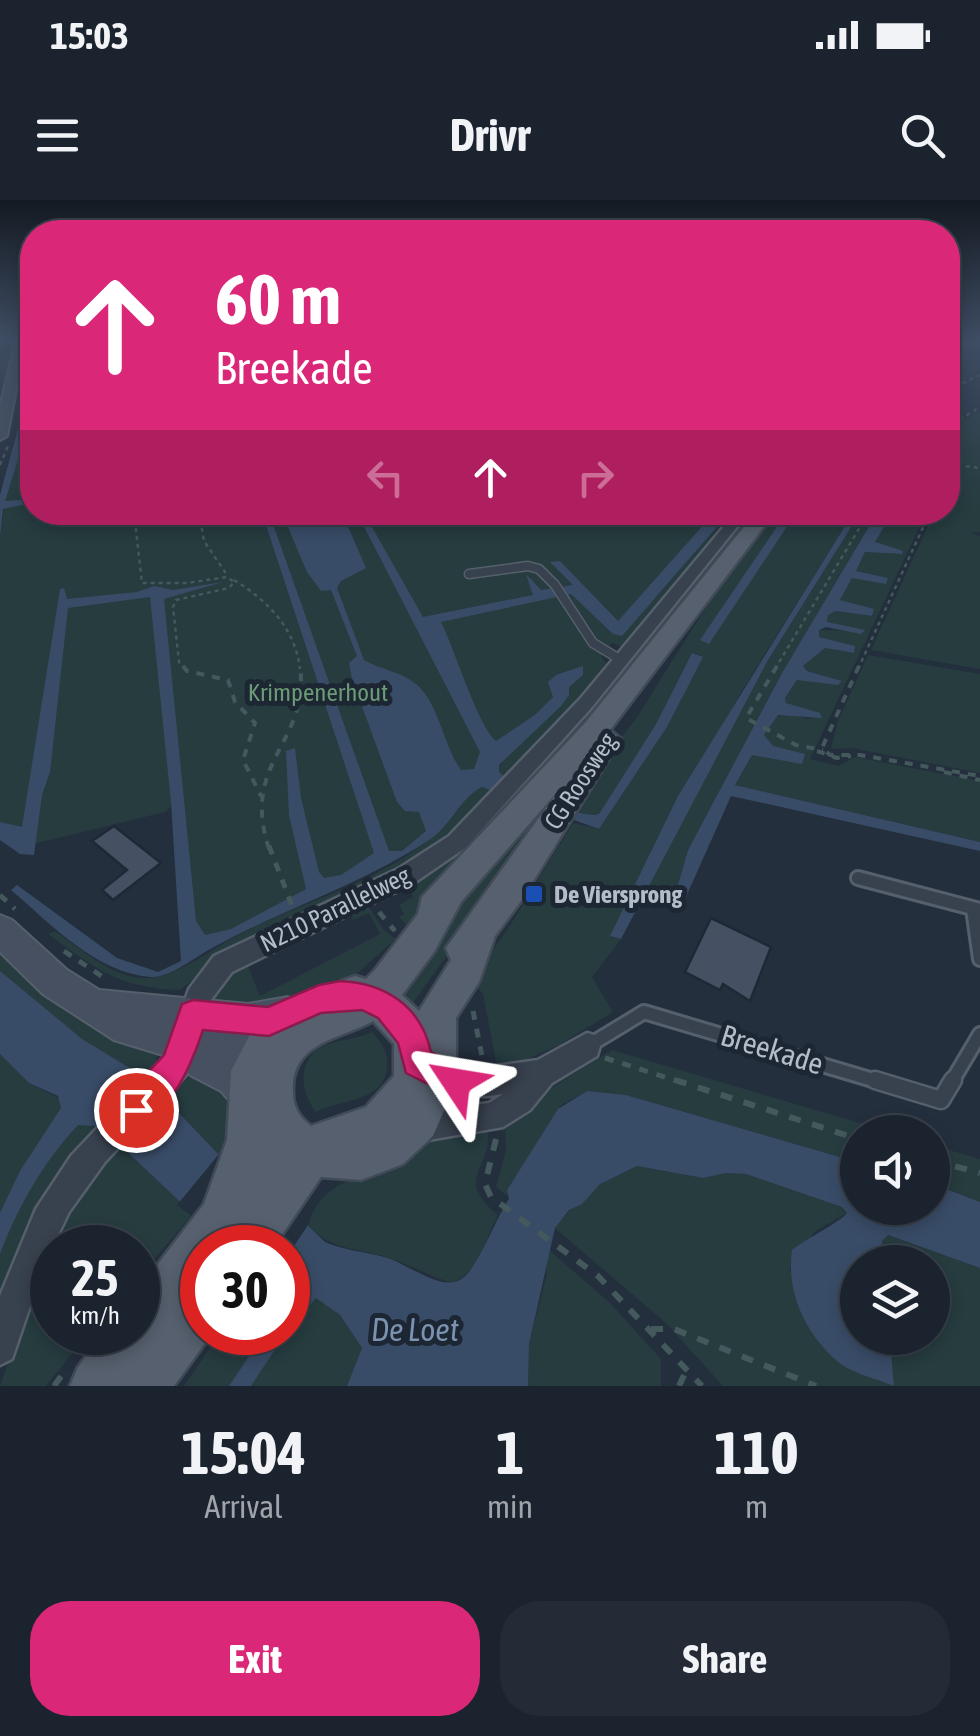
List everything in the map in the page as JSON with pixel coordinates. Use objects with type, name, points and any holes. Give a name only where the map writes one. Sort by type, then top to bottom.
[{"type":"main road","points":[[0,436],[9,395]]},
{"type":"main road","name":"CG Roosweg","points":[[356,997],[431,928],[446,897],[573,755],[654,652],[679,628],[756,525]]},
{"type":"main road","name":"CG Roosweg","points":[[425,1054],[436,1016],[467,968],[533,799]]},
{"type":"main road","points":[[12,924],[55,982],[105,994],[127,1027],[189,1029],[248,1022],[288,1015],[319,999],[356,997],[395,1014],[425,1054],[428,1104],[411,1130],[375,1155],[331,1158],[295,1143],[261,1094],[233,1073],[196,1058],[189,1029]]},
{"type":"main road","points":[[261,1094],[296,1035],[314,1022],[355,1010],[356,997]]},
{"type":"main road","points":[[240,1225],[268,1185],[272,1147],[261,1094],[272,1031],[288,1015]]},
{"type":"main road","points":[[240,1225],[268,1185],[318,1179],[331,1158],[330,1139],[371,1128],[390,1116],[411,1088],[425,1054]]},
{"type":"main road","points":[[97,1386],[180,1295]]},
{"type":"main road","points":[[141,1386],[180,1334]]},
{"type":"street","name":"N210 Parallelweg","points":[[0,1347],[41,1234],[72,1179],[176,1065],[196,997],[209,976],[223,964],[430,862],[533,799],[621,660],[733,525]]},
{"type":"street","name":"Breekade","points":[[493,1117],[520,1100],[542,1073],[587,1046]]},
{"type":"street","name":"Breekade","points":[[425,1054],[477,1085],[542,1073]]},
{"type":"street","points":[[411,1130],[435,1122],[493,1117]]},
{"type":"lane","points":[[469,574],[539,568],[555,585],[593,643],[621,660]]},
{"type":"lane","points":[[858,878],[976,910],[980,959]]},
{"type":"lane","name":"Breekade","points":[[587,1046],[644,1012],[941,1100],[980,1034]]},
{"type":"path","points":[[135,525],[142,583],[231,578]]},
{"type":"path","points":[[200,525],[210,554],[231,578],[268,604],[294,638],[302,663],[296,716],[269,762],[261,796],[262,819],[295,912]]},
{"type":"path","points":[[861,525],[746,718],[750,724],[796,745],[830,755],[860,755],[980,778]]},
{"type":"path","points":[[823,750],[924,525]]},
{"type":"path","points":[[231,578],[234,582],[228,588],[176,600],[173,606],[179,662],[187,671],[228,680],[235,702],[255,723],[243,760],[261,796]]},
{"type":"path","points":[[813,748],[837,758],[874,759],[980,778]]},
{"type":"path","points":[[0,896],[12,924]]},
{"type":"path","points":[[52,942],[81,965],[105,994]]},
{"type":"path","points":[[587,1046],[604,1058],[840,1133]]},
{"type":"path","points":[[493,1117],[496,1146],[485,1184],[491,1197],[567,1252],[651,1329],[702,1386]]},
{"type":"path","points":[[950,1165],[980,1173]]},
{"type":"path","points":[[651,1329],[674,1328],[816,1386]]},
{"type":"path","points":[[680,1386],[687,1369]]},
{"type":"green space","points":[[980,410],[980,532],[970,533],[980,536],[980,669],[871,650],[928,525],[960,525],[960,424]]},
{"type":"green space","name":"Krimpenerhout","points":[[20,449],[20,525],[714,525],[655,598],[719,525],[728,525],[624,648],[612,643],[601,656],[607,665],[548,734],[503,777],[499,766],[568,691],[473,791],[482,787],[492,790],[438,848],[209,967],[180,990],[124,981],[48,934],[55,931],[103,964],[130,976],[168,974],[246,931],[396,862],[423,844],[467,797],[426,839],[191,953],[176,802],[165,812],[37,843],[0,822],[0,538],[6,493]]},
{"type":"green space","points":[[739,525],[748,525],[605,706],[408,926],[399,917],[404,914],[399,905],[413,897],[407,887],[385,897],[382,894],[419,878],[454,854],[594,704]]},
{"type":"green space","points":[[764,525],[846,525],[740,694],[611,937],[621,939],[592,977],[613,1012],[559,1045],[498,1072],[483,994],[471,980],[573,823],[599,829],[667,727],[702,656],[692,653],[656,724],[599,814],[578,815],[594,773],[641,711]]},
{"type":"green space","points":[[852,525],[870,525],[782,673],[688,850],[675,895],[644,889],[768,660]]},
{"type":"green space","points":[[884,525],[920,525],[810,759],[839,766],[855,757],[980,781],[980,842],[735,785],[752,755],[760,755],[773,746],[764,736],[774,717],[791,714],[814,720],[786,703],[785,698],[797,680],[842,681],[807,671],[803,666],[825,648],[853,653],[846,644],[818,637],[819,630],[864,631],[827,622],[828,615],[836,611],[872,616],[873,609],[849,606],[840,600],[852,578],[887,578],[856,571],[865,552],[902,554],[874,542]]},
{"type":"green space","points":[[868,655],[980,674],[980,773],[852,748],[831,749],[838,721]]},
{"type":"green space","points":[[571,770],[550,811],[408,1010],[386,993]]},
{"type":"green space","points":[[367,904],[383,929],[396,939],[353,977],[273,1008],[215,1001],[220,982],[246,962],[260,996],[380,934],[369,913],[353,920],[353,909]]},
{"type":"green space","points":[[0,943],[122,1026],[157,1055],[154,1070],[146,1078],[126,1068],[50,1017],[0,971]]},
{"type":"green space","points":[[372,1032],[386,1053],[387,1068],[378,1088],[316,1112],[304,1084],[310,1057],[326,1045]]},
{"type":"green space","points":[[612,1050],[840,1117],[840,1157],[626,1095],[587,1091],[561,1105],[507,1190],[508,1197],[496,1187],[506,1151],[505,1123],[535,1098]]},
{"type":"green space","points":[[0,1054],[29,1083],[104,1121],[32,1217],[0,1308]]},
{"type":"green space","points":[[192,1076],[211,1079],[232,1098],[230,1151],[218,1155],[163,1094]]},
{"type":"green space","points":[[487,1129],[488,1143],[476,1182],[484,1202],[498,1215],[476,1263],[462,1278],[452,1283],[386,1257],[336,1244],[307,1225],[318,1203],[339,1186],[430,1138]]},
{"type":"green space","points":[[121,1140],[123,1148],[193,1214],[160,1252],[160,1225],[59,1225]]},
{"type":"green space","points":[[950,1150],[980,1159],[980,1202],[950,1191]]},
{"type":"green space","points":[[637,1166],[703,1178],[746,1174],[840,1206],[840,1217],[814,1232],[789,1270],[840,1325],[840,1355],[867,1355],[894,1384],[891,1355],[950,1355],[950,1257],[980,1268],[980,1386],[723,1386],[666,1323],[555,1228],[576,1204],[609,1179]]},
{"type":"green space","points":[[887,1235],[915,1245],[882,1245]]},
{"type":"green space","points":[[548,1249],[609,1302],[661,1359],[661,1386],[528,1386],[529,1344],[546,1277]]},
{"type":"green space","points":[[316,1297],[340,1315],[362,1348],[347,1386],[184,1386],[205,1355],[310,1355],[310,1304]]},
{"type":"green space","points":[[30,1299],[30,1355],[71,1355],[46,1386],[0,1386]]},
{"type":"water","points":[[20,421],[20,453],[5,501],[20,500],[20,505],[3,509],[0,538],[0,495]]},
{"type":"water","points":[[266,525],[273,525],[389,851],[402,851],[426,831],[419,812],[405,811],[397,802],[352,679],[349,663],[357,656],[331,590],[321,591],[307,572],[287,525],[347,525],[366,568],[341,581],[337,588],[364,660],[404,676],[424,692],[461,770],[474,769],[480,752],[363,525],[371,525],[423,617],[533,595],[526,574],[541,590],[573,585],[550,562],[560,561],[618,621],[703,525],[719,525],[622,636],[613,634],[571,594],[441,622],[474,704],[496,741],[535,715],[553,697],[548,682],[556,675],[583,666],[583,675],[569,687],[569,695],[561,706],[499,765],[499,772],[547,801],[590,815],[599,814],[656,724],[692,653],[703,657],[667,727],[599,829],[482,787],[437,834],[403,856],[239,934],[166,974],[151,977],[131,974],[93,957],[11,890],[17,885],[117,958],[158,972],[181,961],[171,802],[150,597],[68,608],[50,772],[42,795],[34,855],[20,854],[0,840],[0,822],[22,827],[60,589],[64,588],[67,599],[137,592],[154,586],[173,590],[223,582],[164,599],[196,921],[205,935],[231,929],[306,889],[289,815],[286,751],[295,748],[301,798],[319,872],[324,878],[341,875],[374,853]]},
{"type":"water","points":[[778,525],[788,525],[709,644],[700,640]]},
{"type":"water","points":[[846,525],[852,525],[768,660],[621,939],[610,936],[678,796]]},
{"type":"water","points":[[870,525],[885,525],[875,542],[903,551],[902,554],[865,552],[856,571],[888,578],[886,584],[852,578],[840,600],[874,609],[872,616],[836,611],[828,615],[827,622],[865,630],[861,634],[826,627],[819,630],[819,637],[855,646],[854,653],[825,648],[803,666],[807,671],[842,681],[838,685],[797,680],[785,698],[786,703],[820,713],[822,718],[778,715],[764,735],[773,746],[805,754],[802,764],[752,755],[735,785],[980,842],[980,851],[731,796],[685,899],[675,895],[688,850],[782,673]]},
{"type":"water","points":[[0,971],[82,1039],[146,1078],[218,1154],[224,1148],[230,1151],[307,1225],[224,1225],[193,1214],[122,1147],[121,1139],[104,1121],[95,1126],[78,1125],[54,1154],[23,1202],[0,1254],[0,1213],[20,1171],[61,1108],[58,1096],[29,1083],[0,1054]]},
{"type":"water","name":"De Loet","points":[[587,1091],[626,1095],[840,1157],[840,1206],[746,1174],[703,1178],[637,1166],[600,1184],[582,1204],[569,1210],[555,1228],[529,1344],[528,1386],[347,1386],[362,1348],[340,1315],[316,1298],[310,1305],[310,1228],[325,1242],[393,1260],[435,1280],[454,1282],[463,1278],[509,1199],[507,1190],[558,1109]]},
{"type":"water","points":[[950,1191],[980,1202],[980,1268],[950,1257],[950,1245],[916,1245],[888,1235],[882,1245],[840,1245],[840,1355],[891,1355],[894,1386],[843,1365],[816,1338],[795,1296],[792,1250],[840,1219],[840,1225],[950,1225]]},
{"type":"water","points":[[250,1355],[271,1355],[251,1386],[229,1386]]},
{"type":"pier","points":[[224,1148],[310,1222],[204,1225],[177,1205]]},
{"type":"building","points":[[114,826],[161,863],[113,900],[102,890],[127,870],[92,841]]},
{"type":"building","points":[[711,918],[771,947],[750,1001],[723,984],[720,990],[685,972]]},
{"type":"place","name":"De Viersprong","points":[[534,894]]},
{"type":"route","points":[[136,1110],[176,1065],[193,1014],[269,1022],[319,999],[340,995],[357,994],[388,1008],[412,1037],[417,1062],[456,1082]]}]
